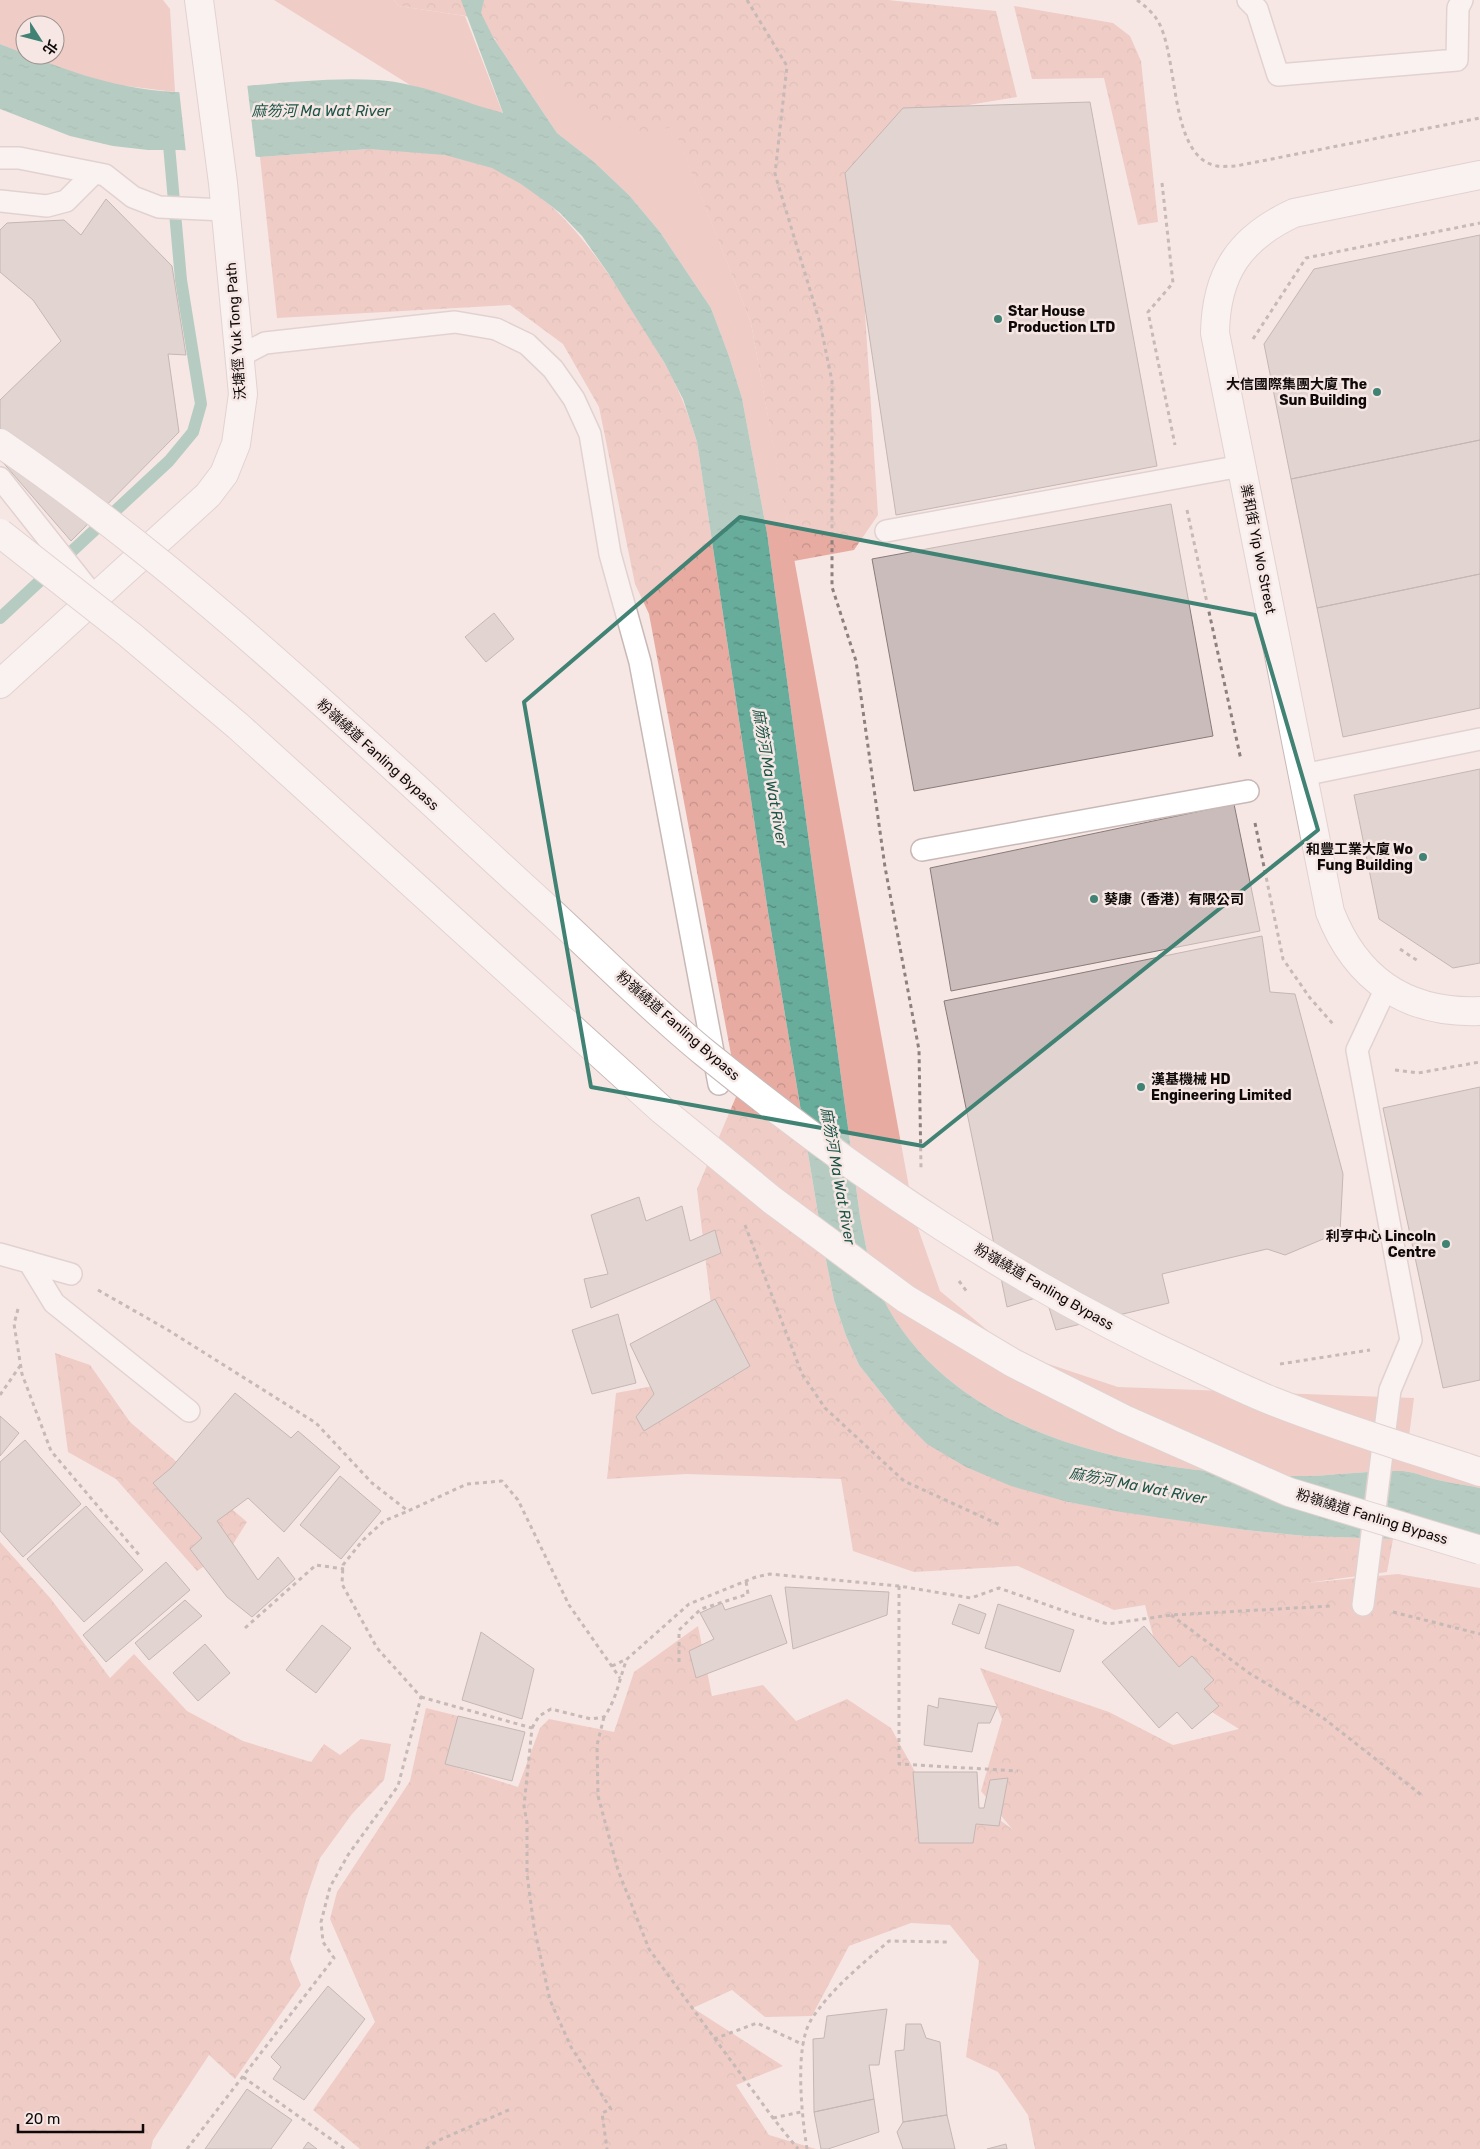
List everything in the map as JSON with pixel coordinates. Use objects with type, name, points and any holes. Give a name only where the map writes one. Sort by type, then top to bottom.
[{"type":"main road","name":"沃塘徑 Yuk Tong Path","points":[[0,684],[208,496],[224,474],[236,444],[243,394],[240,356],[224,183],[199,0]]},
{"type":"main road","name":"業和街 Yip Wo Street","points":[[1480,175],[1294,213],[1271,224],[1250,240],[1234,260],[1222,282],[1215,307],[1214,333],[1330,912],[1338,934],[1367,973],[1386,988],[1408,1000],[1430,1008],[1480,1011]]},
{"type":"main road","name":"粉嶺繞道 Fanling Bypass","points":[[0,443],[57,482],[181,579],[282,667],[702,1050],[814,1138],[878,1183],[1016,1274],[1132,1338],[1271,1401],[1480,1472]]},
{"type":"main road","name":"粉嶺繞道 Fanling Bypass","points":[[0,532],[130,635],[238,726],[662,1110],[772,1200],[906,1299],[1013,1363],[1124,1420],[1289,1492],[1480,1550]]},
{"type":"lane","points":[[1248,0],[1257,9],[1278,75],[1457,60],[1458,8],[1462,0]]},
{"type":"lane","points":[[0,158],[19,158],[105,175],[133,197],[159,207],[225,210]]},
{"type":"lane","points":[[0,201],[47,206],[66,201],[94,173]]},
{"type":"lane","points":[[240,356],[265,343],[455,322],[496,329],[526,344],[553,368],[574,399],[590,434],[610,554],[640,662],[719,1084]]},
{"type":"lane","points":[[886,531],[1241,466]]},
{"type":"lane","points":[[0,478],[95,598]]},
{"type":"lane","points":[[1303,775],[1480,739]]},
{"type":"lane","points":[[922,850],[1248,791]]},
{"type":"lane","points":[[1364,1604],[1390,1390],[1411,1340],[1357,1050],[1386,988]]},
{"type":"lane","points":[[0,1254],[71,1274]]},
{"type":"lane","points":[[29,1262],[54,1303],[189,1411]]},
{"type":"path","points":[[1137,0],[1157,19],[1166,42],[1179,110],[1191,146],[1199,157],[1216,166],[1236,166],[1480,118]]},
{"type":"path","points":[[1251,341],[1306,258],[1480,223]]},
{"type":"path","points":[[1392,944],[1425,966]]},
{"type":"path","points":[[745,1223],[747,1233],[802,1374],[825,1408],[904,1481],[1000,1525]]},
{"type":"path","points":[[29,1262],[14,1324],[20,1365],[51,1451],[140,1556]]},
{"type":"path","points":[[71,1274],[168,1330],[316,1424],[372,1483],[408,1511]]},
{"type":"path","points":[[0,1395],[20,1365]]},
{"type":"path","points":[[532,1728],[421,1697],[377,1648],[342,1584],[343,1565],[363,1540],[384,1521],[467,1484],[502,1481],[518,1500],[569,1606],[620,1678]]},
{"type":"path","points":[[246,1628],[316,1565],[344,1569]]},
{"type":"path","points":[[612,1666],[628,1659],[689,1604],[746,1581],[770,1574],[899,1586],[971,1598],[998,1588],[1070,1614],[1108,1624],[1171,1614],[1364,1604],[1480,1634]]},
{"type":"path","points":[[679,1662],[679,1630],[701,1609],[748,1594],[746,1581]]},
{"type":"path","points":[[899,1586],[900,1764],[1018,1771]]},
{"type":"path","points":[[1171,1614],[1249,1673],[1322,1717],[1424,1798]]},
{"type":"path","points":[[628,1659],[620,1678],[614,1701],[604,1717],[597,1745],[598,1796],[618,1870],[650,1949],[714,2039],[798,2149]]},
{"type":"path","points":[[187,2149],[334,1958],[323,1942],[321,1922],[330,1887],[348,1855],[398,1786],[421,1697]]},
{"type":"path","points":[[604,1717],[591,1719],[550,1708],[540,1716],[532,1728],[524,1806],[527,1823],[528,1874],[534,1927],[550,2000],[572,2047],[611,2109],[602,2113],[607,2149]]},
{"type":"path","points":[[807,2149],[802,2112],[804,2045],[810,2022],[838,1986],[889,1941],[947,1942]]},
{"type":"path","points":[[714,2039],[757,2022],[804,2045]]},
{"type":"path","points":[[243,2077],[345,2149]]},
{"type":"path","points":[[426,2149],[437,2141],[511,2109]]},
{"type":"path","points":[[773,2118],[802,2112]]},
{"type":"highlighted area","points":[[740,517],[1255,615],[1318,830],[923,1146],[591,1087],[524,702]]},
{"type":"green space","points":[[0,0],[163,0],[170,9],[175,92],[110,84],[53,65],[65,65],[65,15],[15,15],[15,50],[0,44]]},
{"type":"green space","points":[[274,0],[394,0],[399,6],[465,16],[503,114],[410,85]]},
{"type":"green space","points":[[394,0],[888,0],[996,11],[1017,97],[908,115],[856,172],[878,515],[854,550],[794,561],[751,323],[673,126],[653,133],[603,124],[466,16],[399,6]]},
{"type":"green space","points":[[1014,6],[1113,23],[1130,36],[1141,61],[1158,222],[1138,225],[1104,78],[1032,79]]},
{"type":"green space","points":[[494,39],[673,125],[751,323],[915,1220],[940,1291],[1015,1353],[1118,1387],[1414,1398],[1408,1444],[1480,1457],[1480,1488],[1403,1471],[1303,1476],[1231,1473],[1171,1467],[1111,1455],[1053,1437],[998,1413],[949,1380],[908,1338],[877,1286],[869,1260],[860,1216],[767,533],[742,398],[729,356],[711,308],[660,232],[629,195],[593,161],[557,133]]},
{"type":"green space","points":[[369,149],[432,153],[463,158],[493,168],[515,179],[535,193],[570,225],[600,263],[657,350],[684,404],[697,442],[768,912],[824,1250],[834,1300],[846,1336],[859,1365],[901,1418],[1068,1502],[1245,1530],[1305,1536],[1393,1539],[1387,1572],[1306,1583],[1398,1574],[1480,1588],[1480,2149],[1035,2149],[1028,2115],[998,2072],[966,2057],[979,1961],[950,1925],[911,1923],[849,1946],[812,2016],[765,2017],[732,1990],[693,2008],[783,2066],[736,2085],[769,2135],[816,2149],[360,2149],[313,2110],[375,2022],[330,1919],[337,1892],[410,1781],[426,1708],[458,1716],[446,1764],[518,1787],[540,1728],[549,1719],[614,1732],[634,1672],[698,1626],[712,1696],[763,1685],[796,1721],[847,1699],[891,1728],[925,1790],[993,1815],[1012,1829],[981,1791],[1002,1719],[980,1668],[1109,1712],[1173,1745],[1239,1729],[1172,1687],[1160,1662],[1145,1605],[1114,1610],[1018,1566],[914,1572],[853,1551],[841,1479],[686,1474],[607,1479],[616,1393],[739,1370],[712,1313],[697,1189],[738,1092],[649,614],[635,584],[599,407],[563,344],[510,305],[277,318],[260,157]]},
{"type":"green space","points":[[55,1353],[90,1365],[130,1422],[247,1522],[230,1549],[197,1571],[116,1479],[68,1452]]},
{"type":"green space","points":[[0,1542],[51,1599],[110,1678],[134,1654],[187,1711],[243,1741],[311,1762],[324,1744],[340,1755],[361,1739],[391,1744],[384,1780],[352,1814],[320,1858],[306,1899],[290,1959],[301,1985],[235,2079],[209,2055],[153,2140],[151,2149],[0,2149]]},
{"type":"water","name":"麻笏河 Ma Wat River","points":[[461,0],[484,0],[481,13],[494,39],[557,133],[593,161],[629,195],[660,232],[711,308],[729,356],[742,398],[767,533],[860,1216],[869,1260],[877,1286],[908,1338],[949,1380],[998,1413],[1053,1437],[1111,1455],[1171,1467],[1231,1473],[1303,1476],[1403,1471],[1480,1488],[1480,1556],[1393,1539],[1305,1536],[1245,1530],[1121,1512],[1068,1502],[1011,1486],[966,1467],[927,1444],[901,1418],[859,1365],[846,1336],[834,1300],[768,912],[697,442],[683,399],[664,362],[608,273],[582,236],[560,213],[546,202],[521,184],[492,168],[445,155],[369,149],[260,157],[181,150],[148,150],[113,146],[70,136],[0,109],[0,44],[15,50],[15,65],[55,65],[105,81],[150,90],[189,92],[306,81],[378,80],[426,89],[503,113]]},
{"type":"pier","points":[[247,83],[256,159],[186,153],[179,89]]},
{"type":"building","name":"Star House Production LTD","points":[[1090,102],[1157,466],[896,515],[845,173],[903,108]]},
{"type":"building","points":[[106,199],[172,266],[186,355],[168,354],[179,432],[71,541],[0,459],[0,400],[61,341],[33,300],[0,272],[0,230],[7,223],[64,220],[81,235]]},
{"type":"building","name":"大信國際集團大廈 The Sun Building","points":[[1480,235],[1480,440],[1291,479],[1264,344],[1314,269]]},
{"type":"building","points":[[1480,440],[1480,574],[1317,608],[1291,479]]},
{"type":"building","points":[[1171,504],[1213,736],[914,791],[872,559]]},
{"type":"building","points":[[1480,574],[1480,708],[1343,737],[1317,608]]},
{"type":"building","points":[[494,613],[514,639],[486,662],[465,637]]},
{"type":"building","name":"和豐工業大廈 Wo Fung Building","points":[[1480,769],[1480,963],[1453,968],[1379,919],[1354,795]]},
{"type":"building","name":"葵康（香港）有限公司","points":[[1234,804],[1260,931],[951,991],[930,868]]},
{"type":"building","name":"漢基機械 HD Engineering Limited","points":[[1262,936],[1270,992],[1295,994],[1343,1174],[1340,1232],[1285,1255],[1267,1249],[1162,1274],[1169,1303],[1056,1330],[1045,1295],[1007,1307],[944,1001]]},
{"type":"building","name":"利亨中心 Lincoln Centre","points":[[1480,1087],[1480,1380],[1443,1388],[1383,1108]]},
{"type":"building","points":[[639,1197],[646,1221],[682,1206],[690,1241],[715,1230],[721,1253],[591,1308],[584,1279],[608,1274],[591,1215]]},
{"type":"building","points":[[715,1299],[750,1366],[644,1431],[636,1417],[654,1394],[630,1344]]},
{"type":"building","points":[[618,1314],[636,1383],[592,1394],[572,1330]]},
{"type":"building","points":[[235,1393],[291,1438],[298,1431],[340,1467],[284,1532],[248,1498],[217,1521],[258,1580],[278,1557],[295,1579],[252,1617],[227,1597],[190,1549],[202,1538],[153,1483],[171,1468]]},
{"type":"building","points":[[0,1416],[19,1433],[0,1456]]},
{"type":"building","points":[[25,1440],[81,1504],[23,1557],[0,1531],[0,1462]]},
{"type":"building","points":[[340,1476],[381,1511],[341,1559],[300,1525]]},
{"type":"building","points":[[86,1506],[143,1570],[84,1622],[27,1559]]},
{"type":"building","points":[[166,1562],[190,1590],[106,1662],[83,1635]]},
{"type":"building","points":[[785,1587],[889,1592],[887,1615],[793,1649]]},
{"type":"building","points":[[771,1595],[787,1643],[696,1678],[689,1651],[714,1639],[700,1613],[722,1603],[725,1610]]},
{"type":"building","points":[[185,1600],[202,1616],[149,1660],[135,1643]]},
{"type":"building","points":[[959,1604],[986,1614],[979,1634],[952,1624]]},
{"type":"building","points":[[998,1604],[1074,1630],[1060,1672],[985,1648]]},
{"type":"building","points":[[322,1625],[351,1648],[316,1693],[286,1670]]},
{"type":"building","points":[[1144,1626],[1179,1667],[1192,1656],[1214,1680],[1204,1689],[1219,1706],[1192,1729],[1177,1712],[1159,1728],[1102,1662]]},
{"type":"building","points":[[481,1632],[534,1669],[522,1719],[462,1700]]},
{"type":"building","points":[[205,1644],[230,1673],[198,1701],[173,1673]]},
{"type":"building","points":[[939,1698],[997,1707],[990,1723],[978,1723],[972,1752],[924,1745],[928,1705],[938,1708]]},
{"type":"building","points":[[458,1716],[525,1732],[512,1781],[445,1764]]},
{"type":"building","points":[[913,1772],[977,1772],[979,1808],[984,1808],[990,1780],[1008,1778],[999,1826],[976,1824],[973,1843],[919,1843]]},
{"type":"building","points":[[328,1986],[365,2019],[304,2100],[273,2079],[281,2067],[271,2057]]},
{"type":"building","points":[[887,2009],[879,2065],[869,2065],[874,2099],[814,2112],[813,2039],[824,2038],[827,2016]]},
{"type":"building","points":[[906,2024],[921,2024],[926,2038],[940,2042],[947,2115],[903,2122],[895,2051],[904,2050]]},
{"type":"building","points":[[247,2089],[292,2120],[271,2149],[205,2149]]},
{"type":"building","points":[[874,2099],[879,2132],[828,2149],[821,2149],[814,2112]]},
{"type":"building","points":[[947,2115],[955,2149],[903,2149],[897,2132],[903,2122]]},
{"type":"building","points":[[308,2142],[317,2149],[303,2149]]},
{"type":"building","points":[[1006,2144],[1007,2149],[987,2149]]},
{"type":"waterway","points":[[0,618],[169,461],[193,432],[201,404],[181,280],[168,134]]},
{"type":"place","name":"Star House Production LTD","points":[[998,319]]},
{"type":"place","name":"大信國際集團大廈 The Sun Building","points":[[1377,392]]},
{"type":"place","name":"和豐工業大廈 Wo Fung Building","points":[[1423,857]]},
{"type":"place","name":"葵康（香港）有限公司","points":[[1094,899]]},
{"type":"place","name":"漢基機械 HD Engineering Limited","points":[[1141,1087]]},
{"type":"place","name":"利亨中心 Lincoln Centre","points":[[1446,1244]]}]
